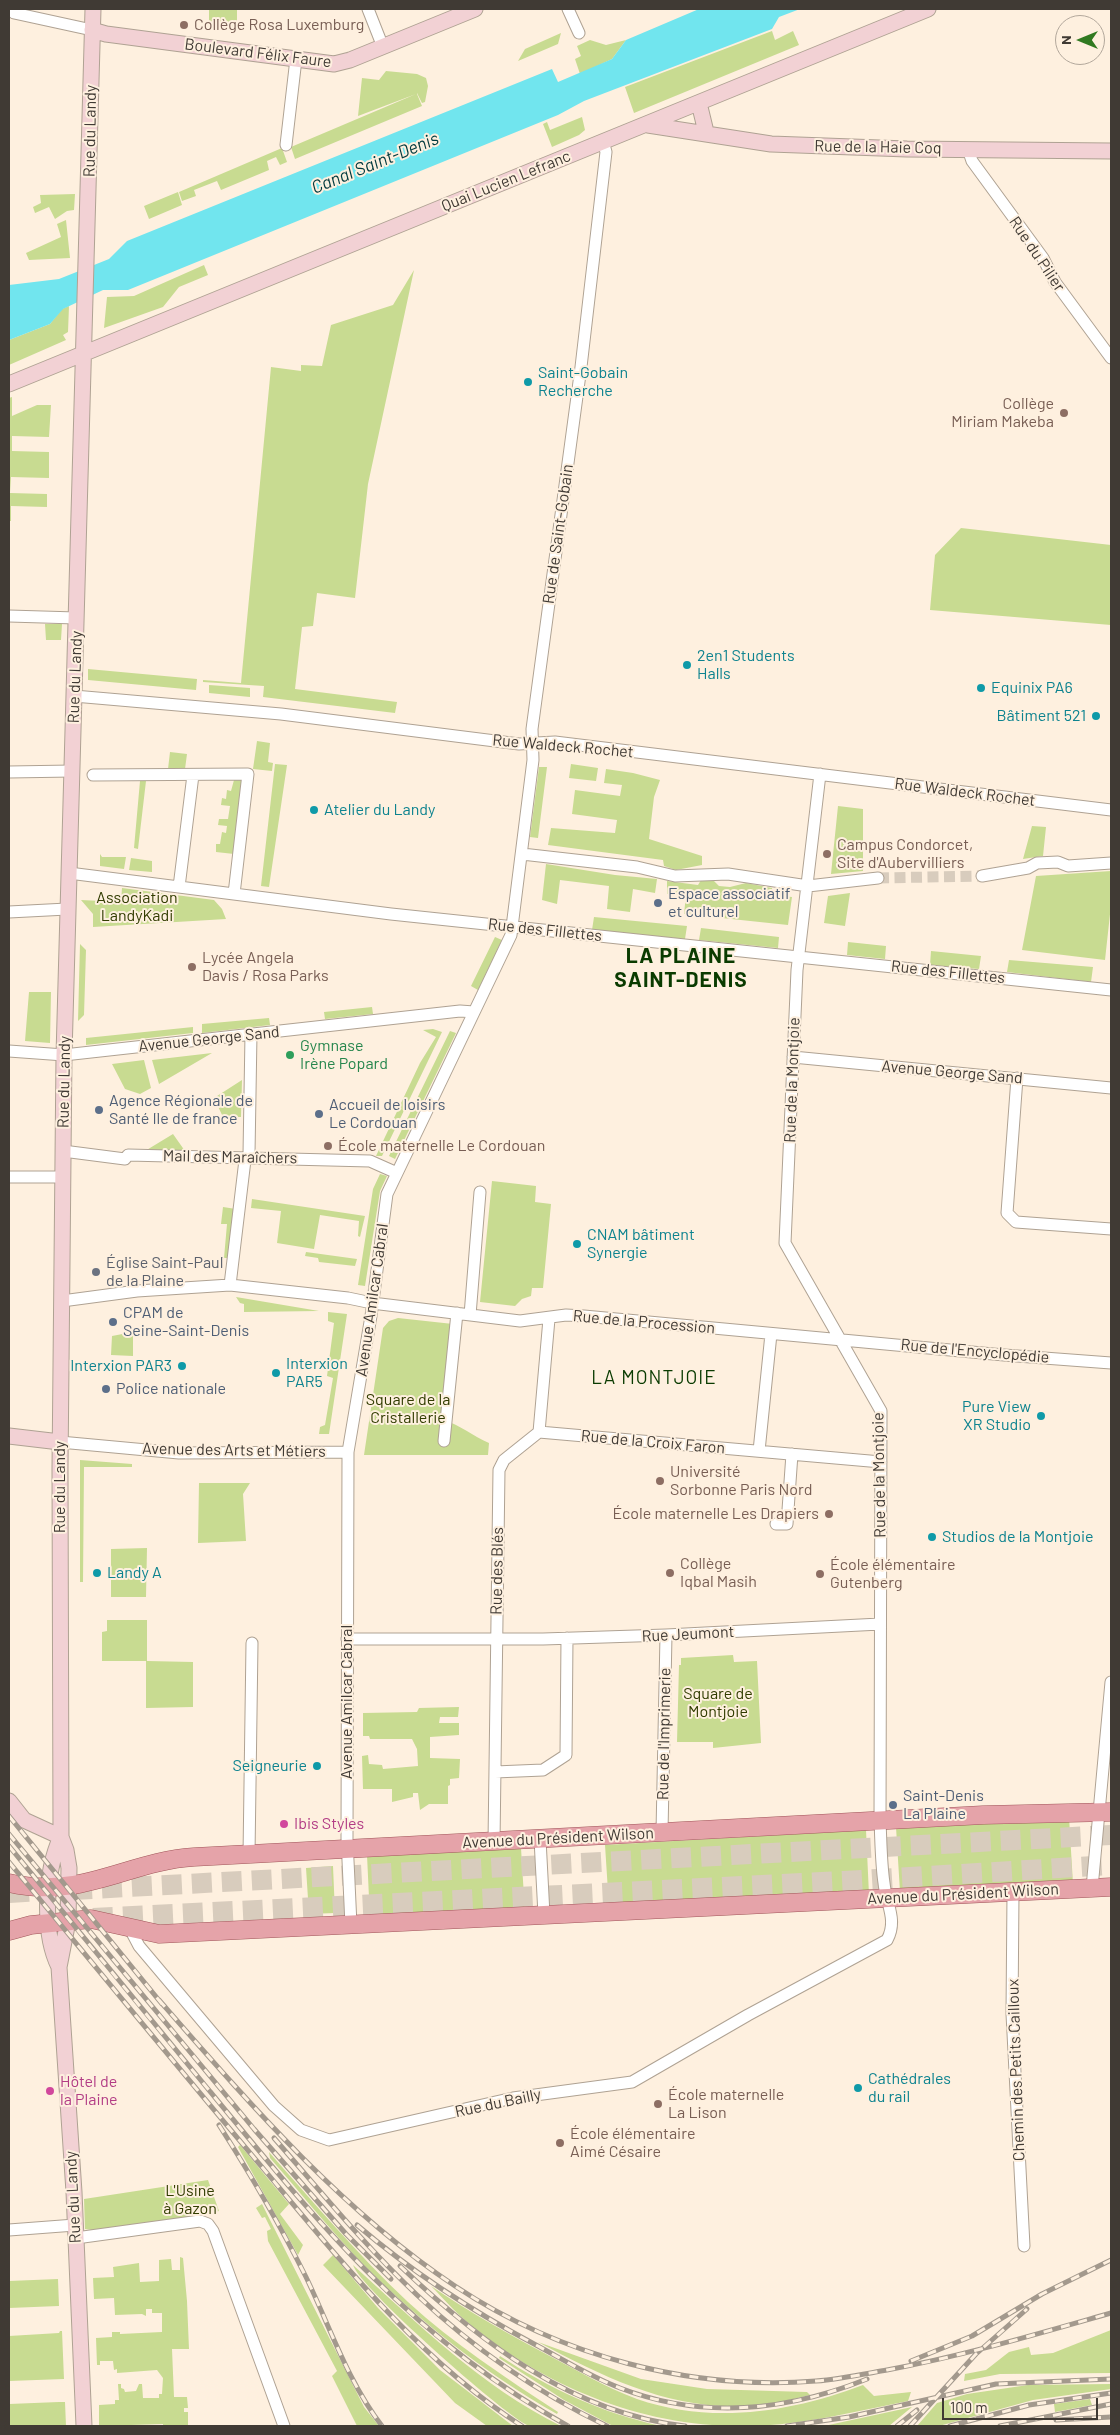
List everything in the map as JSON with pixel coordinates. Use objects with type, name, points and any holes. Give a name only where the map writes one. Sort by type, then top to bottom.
[{"type":"main road","name":"Rue du Landy","points":[[59,1967],[52,1952],[48,1923],[55,1850],[60,1837],[60,1442],[64,1055],[93,9]]},
{"type":"main road","name":"Boulevard Félix Faure","points":[[92,30],[106,34],[334,64],[350,60],[475,9]]},
{"type":"main road","name":"Quai Lucien Lefranc","points":[[9,384],[928,9]]},
{"type":"main road","points":[[700,103],[706,132]]},
{"type":"main road","name":"Rue de la Haie Coq","points":[[646,125],[706,132],[771,144],[1111,151]]},
{"type":"main road","points":[[9,1436],[60,1442]]},
{"type":"main road","points":[[9,1801],[24,1820],[60,1837]]},
{"type":"main road","name":"Avenue du Président Wilson","points":[[9,1883],[50,1887],[88,1884],[172,1858],[982,1815],[1106,1812]]},
{"type":"main road","name":"Rue du Landy","points":[[60,1837],[66,1850],[69,1886],[68,1921],[59,1967],[75,2232],[84,2426]]},
{"type":"main road","name":"Avenue du Président Wilson","points":[[9,1930],[24,1926],[91,1919],[159,1934],[1111,1887]]},
{"type":"street","points":[[9,9],[14,13],[92,30]]},
{"type":"street","points":[[368,9],[383,47]]},
{"type":"street","points":[[568,9],[579,33]]},
{"type":"street","points":[[286,145],[296,59]]},
{"type":"street","name":"Rue de Saint-Gobain","points":[[512,927],[533,760],[532,729],[581,367],[604,171],[606,152],[603,141]]},
{"type":"street","name":"Rue du Pilier","points":[[968,149],[972,161],[1043,258],[1055,282],[1111,358]]},
{"type":"street","points":[[9,616],[76,618]]},
{"type":"street","name":"Rue Waldeck Rochet","points":[[74,696],[282,714],[533,744],[555,742],[1111,810]]},
{"type":"street","points":[[9,772],[72,771]]},
{"type":"street","points":[[93,775],[248,774],[234,894]]},
{"type":"street","name":"Rue de la Montjoie","points":[[820,774],[799,956],[786,1242],[880,1411],[880,1821],[884,1885],[887,1899]]},
{"type":"street","points":[[179,887],[193,775]]},
{"type":"street","points":[[522,854],[638,867],[675,876],[728,874],[808,886],[878,878]]},
{"type":"street","points":[[982,876],[1028,868],[1037,863],[1058,862],[1068,866],[1111,863]]},
{"type":"street","name":"Rue des Fillettes","points":[[68,873],[512,927],[1111,990]]},
{"type":"street","points":[[9,912],[67,909]]},
{"type":"street","name":"Avenue Amilcar Cabral","points":[[351,1925],[348,1850],[348,1452],[388,1194],[511,935],[512,927]]},
{"type":"street","name":"Avenue George Sand","points":[[9,1051],[64,1055],[474,1012]]},
{"type":"street","points":[[230,1285],[247,1157],[249,1154],[251,1034]]},
{"type":"street","name":"Avenue George Sand","points":[[793,1057],[1111,1088]]},
{"type":"street","points":[[1017,1078],[1007,1213],[1010,1218],[1016,1222],[1111,1229]]},
{"type":"street","name":"Mail des Maraîchers","points":[[63,1150],[125,1159],[128,1155],[370,1161],[397,1173]]},
{"type":"street","points":[[9,1177],[62,1177]]},
{"type":"street","points":[[470,1315],[480,1192]]},
{"type":"street","name":"Rue de la Procession","points":[[62,1301],[137,1291],[230,1285],[348,1298],[372,1303],[520,1321],[566,1315],[584,1316],[771,1334],[842,1343]]},
{"type":"street","points":[[444,1441],[457,1313]]},
{"type":"street","points":[[540,1432],[549,1318]]},
{"type":"street","points":[[763,1451],[771,1334]]},
{"type":"street","name":"Rue de l'Encyclopédie","points":[[842,1343],[1111,1363]]},
{"type":"street","name":"Rue de la Croix Faron","points":[[540,1432],[881,1462]]},
{"type":"street","name":"Rue des Blés","points":[[494,1842],[499,1470],[504,1460],[540,1432]]},
{"type":"street","name":"Avenue des Arts et Métiers","points":[[60,1442],[180,1452],[348,1452]]},
{"type":"street","points":[[776,1524],[787,1524],[792,1454]]},
{"type":"street","name":"Rue Jeumont","points":[[347,1639],[567,1638],[880,1624]]},
{"type":"street","name":"Rue de l'Imprimerie","points":[[662,1832],[666,1635]]},
{"type":"street","points":[[495,1772],[543,1770],[566,1755],[567,1638]]},
{"type":"street","points":[[249,1855],[252,1643]]},
{"type":"street","points":[[1092,1888],[1106,1812],[1111,1682]]},
{"type":"street","points":[[540,1839],[544,1916]]},
{"type":"street","name":"Chemin des Petits Cailloux","points":[[1013,1893],[1012,2014],[1024,2246]]},
{"type":"street","name":"Rue du Bailly","points":[[129,1927],[139,1946],[274,2106],[301,2130],[329,2140],[513,2098],[632,2082],[748,2015],[887,1940],[892,1930],[892,1909],[887,1899]]},
{"type":"street","points":[[9,2230],[75,2232],[200,2221],[208,2224],[213,2231],[284,2426]]},
{"type":"green space","points":[[209,9],[237,9],[237,27],[209,27]]},
{"type":"green space","points":[[772,31],[775,40],[793,31],[799,45],[634,113],[625,87]]},
{"type":"green space","points":[[561,33],[558,44],[518,61],[525,49]]},
{"type":"green space","points":[[590,40],[606,45],[626,40],[612,59],[580,74],[575,59],[581,56],[577,46]]},
{"type":"green space","points":[[386,71],[417,74],[426,78],[428,86],[425,102],[422,103],[417,93],[422,106],[295,159],[291,147],[416,94],[358,116],[362,78],[379,80]]},
{"type":"green space","points":[[582,117],[585,130],[579,135],[552,147],[543,124],[547,122],[550,130]]},
{"type":"green space","points":[[282,148],[287,162],[280,165],[276,157],[267,161],[269,170],[221,190],[217,181],[194,190],[196,196],[182,201],[179,192]]},
{"type":"green space","points":[[178,192],[182,205],[149,219],[144,206]]},
{"type":"green space","points":[[75,194],[74,210],[67,211],[55,219],[49,207],[35,213],[33,207],[41,203],[40,195]]},
{"type":"green space","points":[[66,220],[70,258],[29,260],[26,253],[61,237],[57,224]]},
{"type":"green space","points":[[204,265],[208,275],[179,287],[163,307],[104,328],[107,297],[134,296]]},
{"type":"green space","points":[[414,270],[368,484],[355,598],[317,593],[313,626],[302,627],[295,689],[397,702],[395,713],[263,697],[264,686],[203,682],[203,680],[241,683],[271,367],[301,371],[301,365],[322,366],[331,325],[393,305]]},
{"type":"green space","points":[[69,306],[68,332],[63,335],[66,340],[9,365],[9,340],[50,324],[62,309]]},
{"type":"green space","points":[[12,397],[12,416],[37,405],[51,405],[49,437],[12,436],[12,451],[49,452],[49,478],[11,477],[10,493],[47,494],[47,507],[11,506],[11,521],[9,521],[9,398]]},
{"type":"green space","points":[[961,528],[1111,545],[1111,625],[930,610],[935,555]]},
{"type":"green space","points":[[45,624],[62,624],[61,640],[46,640]]},
{"type":"green space","points":[[88,669],[197,679],[196,690],[88,680]]},
{"type":"green space","points":[[209,685],[250,688],[250,697],[209,693]]},
{"type":"green space","points":[[257,741],[270,743],[268,762],[273,763],[272,771],[253,769]]},
{"type":"green space","points":[[170,752],[187,754],[185,769],[168,769]]},
{"type":"green space","points":[[275,764],[287,765],[269,887],[261,886]]},
{"type":"green space","points":[[571,764],[598,768],[596,781],[569,778]]},
{"type":"green space","points":[[539,767],[547,767],[538,838],[530,837]]},
{"type":"green space","points":[[606,769],[660,780],[654,797],[649,839],[702,856],[702,865],[676,870],[664,866],[663,860],[548,845],[551,828],[615,833],[617,820],[572,814],[575,790],[620,796],[622,785],[604,783]]},
{"type":"green space","points":[[234,780],[244,780],[234,854],[216,852],[216,844],[220,844],[222,832],[226,833],[227,826],[218,825],[219,819],[228,819],[230,806],[221,805],[222,798],[226,799],[227,790],[231,791]]},
{"type":"green space","points":[[140,781],[146,781],[138,849],[134,848]]},
{"type":"green space","points":[[838,806],[863,809],[863,871],[831,874]]},
{"type":"green space","points":[[1032,826],[1046,827],[1043,856],[1023,859]]},
{"type":"green space","points":[[100,854],[102,857],[126,857],[124,869],[100,866]]},
{"type":"green space","points":[[131,858],[152,861],[152,872],[129,870]]},
{"type":"green space","points":[[546,864],[615,875],[657,879],[655,893],[633,889],[630,912],[607,909],[609,886],[560,880],[557,904],[542,900]]},
{"type":"green space","points":[[1111,871],[1111,905],[1105,960],[1022,950],[1036,876]]},
{"type":"green space","points":[[701,880],[714,881],[719,886],[730,887],[746,883],[772,888],[773,895],[792,897],[788,925],[684,914],[686,895],[667,894],[667,881],[698,885]]},
{"type":"green space","name":"Association LandyKadi","points":[[122,888],[214,900],[222,909],[226,919],[93,927],[93,914],[81,900],[121,902]]},
{"type":"green space","points":[[850,893],[845,926],[824,923],[828,896]]},
{"type":"green space","points":[[594,917],[687,926],[685,939],[592,930]]},
{"type":"green space","points":[[701,928],[779,937],[778,948],[699,940]]},
{"type":"green space","points":[[495,937],[502,940],[478,990],[471,986]]},
{"type":"green space","points":[[848,942],[886,946],[885,959],[847,955]]},
{"type":"green space","points":[[80,944],[86,950],[84,1015],[78,1021]]},
{"type":"green space","points":[[931,951],[981,956],[979,969],[930,965]]},
{"type":"green space","points":[[1009,960],[1093,967],[1091,982],[1007,972]]},
{"type":"green space","points":[[29,992],[51,992],[50,1043],[25,1041]]},
{"type":"green space","points":[[372,1007],[373,1014],[325,1019],[324,1012]]},
{"type":"green space","points":[[269,1018],[270,1025],[202,1033],[202,1024]]},
{"type":"green space","points":[[193,1027],[193,1033],[86,1045],[86,1038]]},
{"type":"green space","points":[[433,1029],[442,1032],[382,1156],[376,1156],[420,1063],[436,1037],[423,1030]]},
{"type":"green space","points":[[450,1031],[456,1033],[395,1159],[389,1156]]},
{"type":"green space","points":[[212,1053],[159,1084],[152,1060]]},
{"type":"green space","points":[[144,1060],[151,1088],[140,1094],[125,1089],[112,1064]]},
{"type":"green space","points":[[242,1080],[241,1117],[223,1117],[214,1098]]},
{"type":"green space","points":[[173,1134],[185,1151],[145,1151]]},
{"type":"green space","points":[[380,1174],[387,1176],[380,1191],[365,1286],[358,1285],[373,1189]]},
{"type":"green space","points":[[492,1181],[536,1186],[535,1202],[551,1204],[543,1288],[532,1288],[531,1296],[522,1299],[515,1306],[480,1302]]},
{"type":"green space","points":[[252,1199],[365,1216],[360,1237],[358,1236],[359,1221],[320,1215],[314,1249],[277,1243],[281,1211],[251,1208]]},
{"type":"green space","points":[[223,1207],[236,1209],[229,1258],[224,1258],[227,1224],[221,1224]]},
{"type":"green space","points":[[306,1252],[357,1259],[355,1266],[319,1262],[318,1258],[305,1256]]},
{"type":"green space","points":[[236,1297],[319,1311],[244,1312],[244,1304],[240,1303]]},
{"type":"green space","points":[[328,1312],[347,1314],[329,1434],[319,1434],[320,1427],[325,1425],[333,1378],[327,1376],[334,1323],[328,1321]]},
{"type":"green space","name":"Square de la Cristallerie","points":[[398,1318],[453,1324],[444,1420],[489,1443],[488,1455],[364,1455],[383,1328],[389,1321]]},
{"type":"green space","points":[[133,1332],[133,1356],[111,1355],[112,1336]]},
{"type":"green space","points":[[80,1460],[132,1464],[132,1467],[84,1467],[83,1582],[80,1582]]},
{"type":"green space","points":[[199,1483],[250,1483],[243,1494],[246,1541],[198,1543]]},
{"type":"green space","points":[[147,1548],[146,1597],[111,1597],[111,1549]]},
{"type":"green space","points":[[107,1620],[147,1620],[147,1661],[193,1662],[193,1707],[146,1708],[146,1661],[102,1661],[102,1632],[107,1631]]},
{"type":"green space","name":"Square de Montjoie","points":[[733,1655],[734,1662],[757,1661],[761,1743],[713,1748],[713,1742],[677,1742],[679,1665],[681,1665],[681,1658]]},
{"type":"green space","points":[[459,1707],[458,1717],[440,1717],[439,1723],[459,1723],[459,1735],[430,1737],[430,1758],[460,1759],[459,1778],[450,1779],[450,1785],[448,1786],[448,1804],[429,1804],[420,1810],[418,1793],[413,1793],[413,1797],[392,1802],[392,1789],[363,1789],[362,1756],[368,1755],[369,1764],[382,1765],[383,1769],[418,1766],[417,1749],[412,1739],[370,1739],[369,1736],[363,1736],[363,1713],[417,1712],[419,1708]]},
{"type":"green space","points":[[1069,1817],[1073,1884],[900,1892],[896,1827]]},
{"type":"green space","points":[[866,1830],[869,1895],[609,1907],[605,1845]]},
{"type":"green space","points":[[521,1848],[525,1913],[370,1919],[367,1855]]},
{"type":"green space","points":[[333,1866],[335,1913],[309,1914],[306,1868]]},
{"type":"green space","points":[[240,2145],[289,2204],[280,2214],[303,2245],[298,2255],[238,2147]]},
{"type":"green space","points":[[269,2152],[354,2247],[408,2302],[462,2346],[558,2412],[557,2414],[503,2381],[451,2343],[402,2302],[335,2234],[270,2158]]},
{"type":"green space","name":"L'Usine à Gazon","points":[[208,2180],[219,2211],[201,2216],[100,2231],[85,2229],[84,2199]]},
{"type":"green space","points":[[262,2204],[364,2407],[379,2426],[357,2426],[332,2376],[337,2371],[268,2241],[267,2231],[271,2229],[265,2217],[262,2218],[256,2208]]},
{"type":"green space","points":[[333,2255],[378,2308],[440,2370],[513,2426],[487,2426],[455,2403],[323,2265]]},
{"type":"green space","points":[[180,2257],[183,2258],[189,2349],[172,2349],[174,2397],[187,2397],[188,2408],[184,2408],[184,2412],[188,2412],[188,2426],[163,2426],[163,2424],[99,2426],[99,2405],[115,2404],[115,2400],[119,2400],[118,2384],[121,2384],[121,2388],[125,2392],[136,2391],[139,2384],[142,2384],[143,2398],[159,2398],[159,2394],[162,2394],[163,2378],[157,2370],[117,2373],[117,2369],[114,2370],[113,2361],[100,2361],[100,2365],[97,2365],[96,2338],[112,2337],[112,2332],[120,2332],[120,2334],[162,2332],[162,2313],[152,2313],[152,2309],[146,2309],[146,2316],[142,2314],[115,2315],[114,2298],[94,2299],[93,2278],[114,2277],[113,2267],[139,2263],[140,2282],[159,2281],[159,2260],[171,2259],[172,2270],[180,2270]]},
{"type":"green space","points":[[353,2265],[427,2332],[477,2373],[532,2410],[561,2426],[530,2426],[513,2416],[463,2375],[404,2322],[361,2278]]},
{"type":"green space","points":[[58,2279],[59,2306],[9,2308],[9,2281]]},
{"type":"green space","points":[[431,2286],[502,2330],[591,2378],[637,2399],[665,2407],[694,2412],[752,2412],[808,2402],[863,2385],[874,2396],[911,2392],[908,2401],[830,2417],[771,2425],[712,2425],[636,2412],[599,2400],[529,2366],[497,2345],[466,2321]]},
{"type":"green space","points":[[1111,2330],[1111,2373],[1000,2374],[964,2381],[965,2374],[986,2370],[1009,2352],[1029,2347],[1031,2355],[1053,2353]]},
{"type":"green space","points":[[62,2331],[64,2379],[9,2381],[9,2336],[59,2333]]},
{"type":"green space","points":[[538,2342],[641,2379],[707,2389],[807,2392],[810,2395],[769,2404],[737,2406],[706,2405],[677,2400],[620,2382]]},
{"type":"green space","points":[[500,2356],[557,2389],[597,2407],[661,2426],[613,2426],[564,2400],[499,2358]]},
{"type":"green space","points":[[1111,2384],[1111,2389],[1033,2400],[939,2426],[917,2426],[937,2403],[967,2394],[1028,2385]]},
{"type":"green space","points":[[1090,2399],[1092,2405],[1055,2412],[1054,2404]]},
{"type":"green space","points":[[65,2402],[66,2426],[9,2426],[9,2404]]},
{"type":"green space","points":[[912,2407],[889,2426],[824,2426]]},
{"type":"water","name":"Canal Saint-Denis","points":[[699,9],[800,9],[779,17],[772,29],[584,101],[558,115],[128,290],[103,290],[63,309],[50,324],[9,340],[9,285],[59,279],[109,259],[127,241],[552,69],[558,82],[612,59],[626,40]]},
{"type":"tunnel","points":[[878,878],[982,876]]},
{"type":"tunnel","points":[[72,1890],[1111,1835]]},
{"type":"tunnel","points":[[93,1918],[844,1881],[1111,1865]]},
{"type":"tunnel","points":[[9,1893],[41,1891]]},
{"type":"railway","points":[[9,1816],[162,2004]]},
{"type":"railway","points":[[9,1834],[254,2129],[346,2234],[391,2279]]},
{"type":"railway","points":[[9,1846],[248,2138],[329,2232],[415,2317],[462,2356],[513,2393],[568,2426]]},
{"type":"railway","points":[[9,1862],[202,2096],[354,2276],[450,2372],[522,2426]]},
{"type":"railway","points":[[159,2000],[262,2116],[373,2224],[455,2286],[496,2311],[538,2332],[582,2349],[628,2363],[675,2374],[769,2383],[816,2381],[861,2375],[944,2358],[1111,2313]]},
{"type":"railway","points":[[219,2125],[254,2181],[286,2238],[306,2277],[349,2373],[382,2426]]},
{"type":"railway","points":[[274,2138],[380,2258],[438,2314],[484,2351],[531,2384],[607,2426]]},
{"type":"railway","points":[[357,2225],[421,2275],[489,2319],[599,2379],[651,2398],[682,2405],[745,2408],[806,2398],[837,2390],[867,2379]]},
{"type":"railway","points":[[911,2361],[972,2336],[1042,2294],[1111,2260]]},
{"type":"railway","points":[[400,2266],[462,2321],[530,2370],[566,2390],[604,2406],[644,2419],[685,2426]]},
{"type":"railway","points":[[910,2426],[976,2354],[1027,2309]]},
{"type":"railway","points":[[787,2426],[849,2417],[996,2384],[1111,2379]]},
{"type":"railway","points":[[950,2426],[1029,2405],[1111,2393]]},
{"type":"railway","points":[[1000,2426],[1111,2404]]},
{"type":"railway","points":[[897,2426],[917,2410]]},
{"type":"railway","points":[[1056,2420],[1111,2417]]},
{"type":"place","name":"Collège Rosa Luxemburg","points":[[184,25]]},
{"type":"place","name":"Saint-Gobain Recherche","points":[[528,382]]},
{"type":"place","name":"Collège Miriam Makeba","points":[[1064,413]]},
{"type":"place","name":"2en1 Students Halls","points":[[687,665]]},
{"type":"place","name":"Equinix PA6","points":[[981,688]]},
{"type":"place","name":"Bâtiment 521","points":[[1096,716]]},
{"type":"place","name":"Atelier du Landy","points":[[314,810]]},
{"type":"place","name":"Campus Condorcet, Site d'Aubervilliers","points":[[827,854]]},
{"type":"place","name":"Espace associatif et culturel","points":[[658,903]]},
{"type":"place","name":"Lycée Angela Davis / Rosa Parks","points":[[192,967]]},
{"type":"place","name":"Gymnase Irène Popard","points":[[290,1055]]},
{"type":"place","name":"Agence Régionale de Santé Ile de france","points":[[99,1110]]},
{"type":"place","name":"Accueil de loisirs Le Cordouan","points":[[319,1114]]},
{"type":"place","name":"École maternelle Le Cordouan","points":[[328,1146]]},
{"type":"place","name":"CNAM bâtiment Synergie","points":[[577,1244]]},
{"type":"place","name":"Église Saint-Paul de la Plaine","points":[[96,1272]]},
{"type":"place","name":"CPAM de Seine-Saint-Denis","points":[[113,1322]]},
{"type":"place","name":"Interxion PAR3","points":[[182,1366]]},
{"type":"place","name":"Interxion PAR5","points":[[276,1373]]},
{"type":"place","name":"Police nationale","points":[[106,1389]]},
{"type":"place","name":"Pure View XR Studio","points":[[1041,1416]]},
{"type":"place","name":"Université Sorbonne Paris Nord","points":[[660,1481]]},
{"type":"place","name":"École maternelle Les Drapiers","points":[[829,1514]]},
{"type":"place","name":"Studios de la Montjoie","points":[[932,1537]]},
{"type":"place","name":"Landy A","points":[[97,1573]]},
{"type":"place","name":"Collège Iqbal Masih","points":[[670,1573]]},
{"type":"place","name":"École élémentaire Gutenberg","points":[[820,1574]]},
{"type":"place","name":"Seigneurie","points":[[317,1766]]},
{"type":"place","name":"Saint-Denis La Plaine","points":[[893,1805]]},
{"type":"place","name":"Ibis Styles","points":[[284,1824]]},
{"type":"place","name":"Cathédrales du rail","points":[[858,2088]]},
{"type":"place","name":"Hôtel de la Plaine","points":[[50,2091]]},
{"type":"place","name":"École maternelle La Lison","points":[[658,2104]]},
{"type":"place","name":"École élémentaire Aimé Césaire","points":[[560,2143]]},
{"type":"district","name":"LA PLAINE SAINT-DENIS","points":[[681,968]]},
{"type":"district","name":"LA MONTJOIE","points":[[654,1378]]}]
